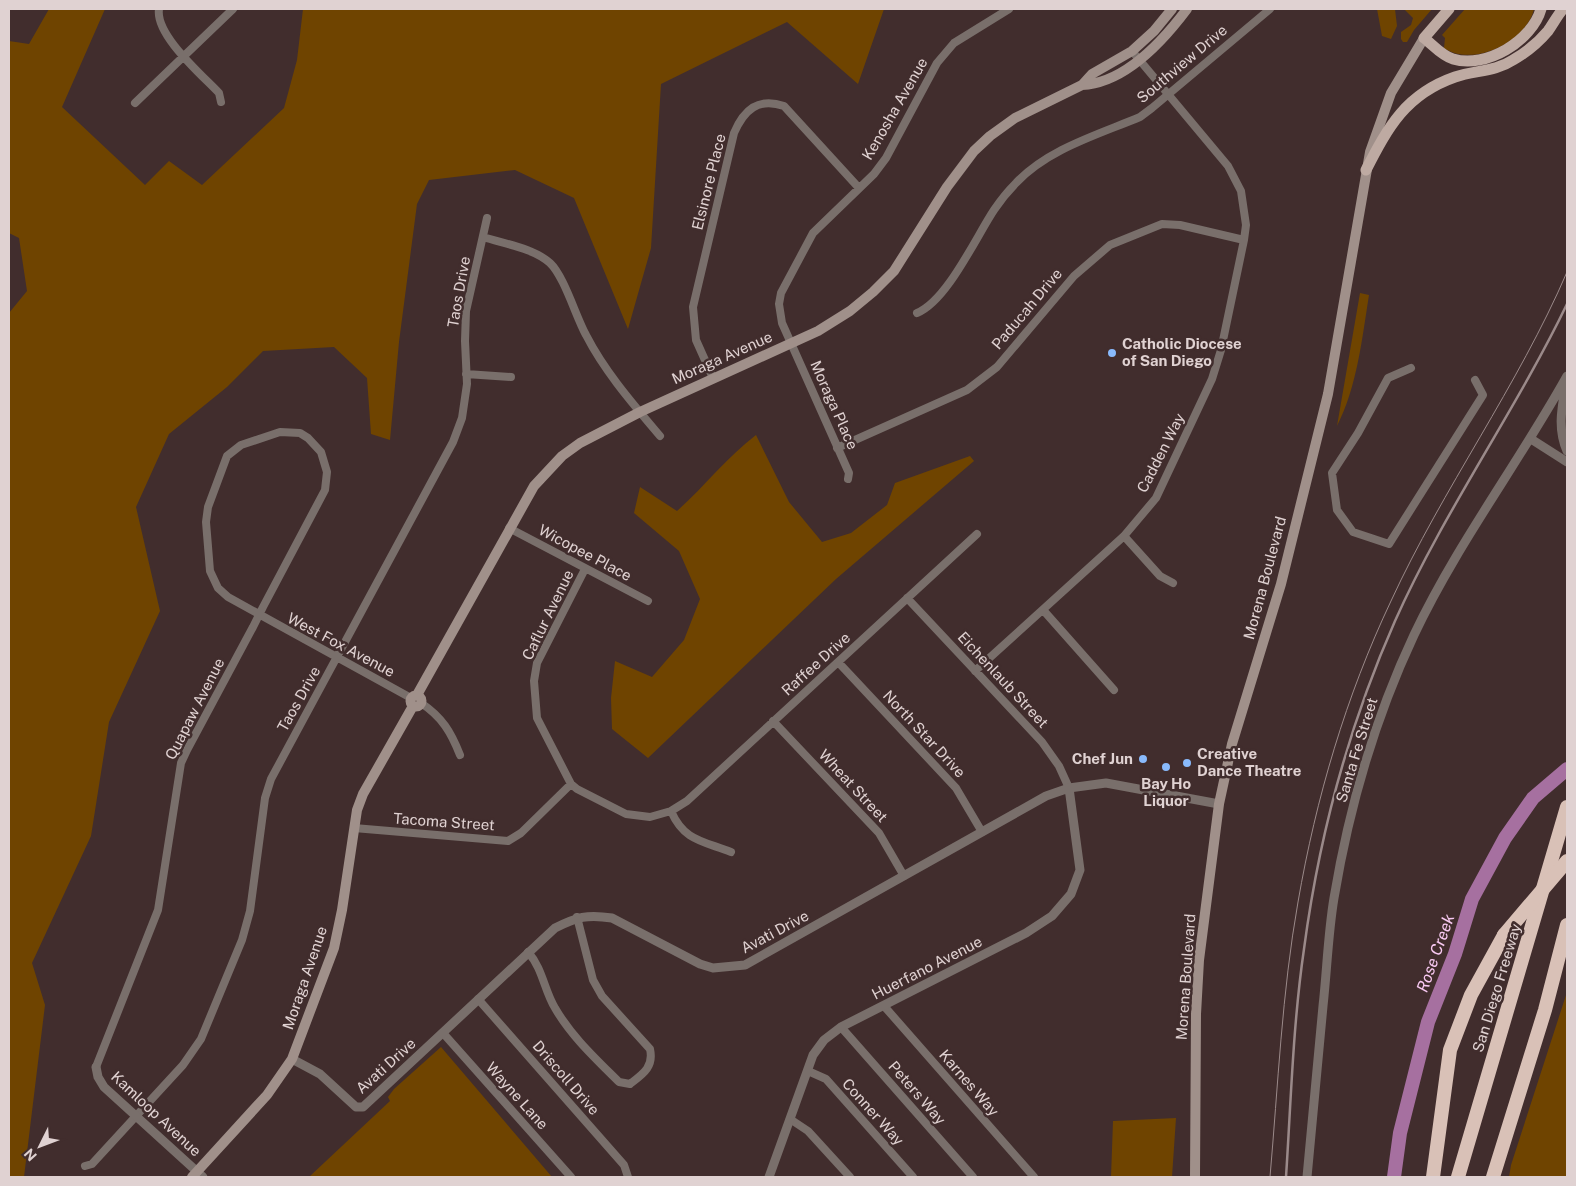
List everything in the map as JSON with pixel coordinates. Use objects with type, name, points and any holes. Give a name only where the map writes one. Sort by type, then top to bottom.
[{"type":"highway","name":"San Diego Freeway","points":[[1458,1177],[1567,807]]},
{"type":"highway","points":[[1433,1177],[1450,1050],[1470,995],[1504,935],[1567,861]]},
{"type":"highway","points":[[1545,1010],[1567,925]]},
{"type":"highway","points":[[1493,1177],[1545,1010],[1567,947]]},
{"type":"main road","name":"Moraga Avenue","points":[[197,1175],[267,1095],[292,1059],[334,948],[357,810],[363,794],[534,486],[562,456],[580,443],[640,412],[818,331],[850,311],[894,271],[947,187],[974,151],[1014,118],[1082,85],[1092,74],[1132,51],[1154,31],[1172,9]]},
{"type":"main road","name":"Moraga Avenue","points":[[1082,85],[1097,84],[1139,60],[1163,37],[1186,9]]},
{"type":"main road","name":"Morena Boulevard","points":[[1195,1177],[1196,1014],[1199,960],[1219,804],[1232,744],[1281,584],[1328,394],[1366,170],[1377,128],[1391,93],[1424,38],[1449,9]]},
{"type":"main road","points":[[1424,38],[1451,59],[1470,61],[1506,49],[1525,36],[1538,19],[1541,9]]},
{"type":"main road","points":[[1366,170],[1385,132],[1402,110],[1428,88],[1457,76],[1486,72],[1511,62],[1531,49],[1563,9]]},
{"type":"street","points":[[159,9],[158,14],[165,34],[219,93],[221,102]]},
{"type":"street","points":[[136,103],[233,9]]},
{"type":"street","name":"Kenosha Avenue","points":[[791,343],[782,323],[779,304],[781,293],[813,233],[874,174],[886,158],[937,63],[954,43],[1009,9]]},
{"type":"street","name":"Southview Drive","points":[[917,313],[925,310],[956,273],[994,209],[1017,182],[1050,156],[1140,117],[1270,9]]},
{"type":"street","name":"Cadden Way","points":[[975,671],[1044,611],[1081,573],[1124,536],[1142,516],[1162,487],[1212,379],[1221,350],[1244,240],[1246,224],[1241,191],[1228,166],[1132,51]]},
{"type":"street","name":"Elsinore Place","points":[[713,378],[696,340],[693,307],[734,133],[746,113],[761,103],[773,102],[784,106],[859,188]]},
{"type":"street","name":"Taos Drive","points":[[85,1166],[92,1164],[138,1117],[183,1066],[201,1039],[242,940],[250,911],[265,798],[271,779],[453,442],[462,418],[466,374],[466,311],[487,218]]},
{"type":"street","name":"Paducah Drive","points":[[837,448],[967,390],[984,379],[997,368],[1074,276],[1110,245],[1162,224],[1180,224],[1244,240]]},
{"type":"street","points":[[483,237],[534,253],[551,264],[558,274],[586,336],[616,384],[660,436]]},
{"type":"street","name":"Moraga Place","points":[[791,343],[849,473],[848,479]]},
{"type":"street","points":[[1411,368],[1388,378],[1358,433],[1332,473],[1337,510],[1353,532],[1389,544],[1483,394],[1475,380]]},
{"type":"street","points":[[466,374],[511,377]]},
{"type":"street","points":[[1567,376],[1561,431],[1567,451]]},
{"type":"street","name":"Santa Fe Street","points":[[1307,1177],[1334,900],[1345,842],[1372,742],[1399,669],[1428,606],[1457,554],[1531,439],[1567,376]]},
{"type":"street","name":"West Fox Avenue","points":[[280,432],[242,445],[227,456],[208,507],[206,522],[210,571],[218,588],[228,598],[259,616],[416,700],[433,711],[453,735],[460,755]]},
{"type":"street","name":"Quapaw Avenue","points":[[96,1067],[158,910],[181,763],[325,490],[327,472],[321,452],[308,438],[300,433],[280,432]]},
{"type":"street","points":[[1531,439],[1567,462]]},
{"type":"street","name":"Wicopee Place","points":[[509,528],[648,601]]},
{"type":"street","name":"Raffee Drive","points":[[671,811],[687,802],[773,720],[977,534]]},
{"type":"street","points":[[1124,536],[1160,576],[1173,582]]},
{"type":"street","name":"Caflur Avenue","points":[[570,784],[537,718],[534,681],[537,663],[585,569]]},
{"type":"street","name":"Eichenlaub Street","points":[[907,598],[1042,742],[1059,766],[1069,788]]},
{"type":"street","points":[[1044,611],[1114,690]]},
{"type":"street","name":"North Star Drive","points":[[838,662],[956,788],[982,832]]},
{"type":"street","name":"Wheat Street","points":[[773,720],[878,833],[904,876]]},
{"type":"street","name":"Avati Drive","points":[[292,1059],[312,1068],[356,1106],[362,1107],[555,928],[578,917],[612,918],[700,964],[713,968],[727,968],[753,962],[1046,796],[1069,788],[1106,783],[1219,804]]},
{"type":"street","points":[[570,784],[626,814],[650,817],[671,811],[677,825],[687,835],[732,852]]},
{"type":"street","name":"Tacoma Street","points":[[354,828],[508,841],[520,833],[570,784]]},
{"type":"street","name":"Huerfano Avenue","points":[[773,1176],[813,1055],[824,1040],[841,1027],[1026,933],[1052,916],[1071,894],[1080,870],[1069,788]]},
{"type":"street","points":[[528,952],[542,974],[554,1007],[572,1034],[618,1082],[630,1084],[643,1075],[648,1070],[652,1056],[650,1050],[602,996],[593,980],[578,917]]},
{"type":"street","name":"Driscoll Drive","points":[[478,999],[624,1165],[628,1177]]},
{"type":"street","name":"Karnes Way","points":[[884,1006],[1034,1177]]},
{"type":"street","name":"Peters Way","points":[[841,1027],[973,1177]]},
{"type":"street","name":"Wayne Lane","points":[[443,1033],[571,1177]]},
{"type":"street","name":"Kamloop Avenue","points":[[96,1067],[98,1078],[104,1087],[138,1117],[197,1175]]},
{"type":"street","name":"Conner Way","points":[[808,1071],[826,1079],[913,1177]]},
{"type":"street","points":[[790,1120],[808,1131],[850,1177]]},
{"type":"shaded area","points":[[49,9],[105,9],[62,107],[145,185],[169,161],[202,185],[284,108],[297,60],[303,9],[884,9],[858,84],[787,22],[661,84],[651,248],[628,329],[574,198],[515,170],[429,180],[417,204],[399,342],[390,440],[371,434],[367,378],[334,347],[263,351],[227,387],[169,434],[136,507],[160,611],[109,722],[91,836],[32,963],[45,1005],[24,1177],[9,1177],[9,313],[27,291],[19,238],[9,233],[9,41],[29,44]]},
{"type":"shaded area","points":[[1377,9],[1395,9],[1397,26],[1391,39],[1382,36]]},
{"type":"shaded area","points":[[1404,9],[1432,9],[1414,30],[1407,42],[1403,42],[1401,39],[1401,32],[1411,25],[1413,18]]},
{"type":"shaded area","points":[[1465,9],[1534,9],[1529,21],[1510,41],[1483,53],[1469,55],[1456,53],[1444,48],[1445,38],[1442,35]]},
{"type":"shaded area","points":[[1360,293],[1369,295],[1361,346],[1354,379],[1337,426]]},
{"type":"shaded area","points":[[756,435],[789,502],[822,542],[851,533],[887,505],[895,483],[970,456],[974,461],[836,579],[648,758],[612,729],[611,698],[615,661],[652,677],[684,640],[700,599],[679,551],[634,513],[640,487],[677,511],[735,453]]},
{"type":"shaded area","points":[[1567,992],[1567,1177],[1509,1177],[1511,1165]]},
{"type":"shaded area","points":[[441,1047],[552,1177],[309,1177],[390,1101],[388,1097],[394,1089]]},
{"type":"shaded area","points":[[1176,1118],[1172,1177],[1111,1177],[1113,1121]]},
{"type":"waterway","name":"Rose Creek","points":[[1394,1177],[1400,1133],[1428,1022],[1455,954],[1472,899],[1505,838],[1533,798],[1567,769]]},
{"type":"tram line","points":[[1270,1177],[1284,1005],[1298,902],[1314,824],[1334,748],[1360,673],[1411,559],[1526,356],[1567,272]]},
{"type":"railway","points":[[1286,1177],[1300,977],[1310,907],[1327,823],[1363,700],[1378,660],[1414,580],[1457,501],[1525,384],[1567,304]]},
{"type":"place","name":"Catholic Diocese of San Diego","points":[[1112,353]]},
{"type":"place","name":"Chef Jun","points":[[1143,759]]},
{"type":"place","name":"Creative Dance Theatre","points":[[1187,763]]},
{"type":"place","name":"Bay Ho Liquor","points":[[1166,767]]}]
